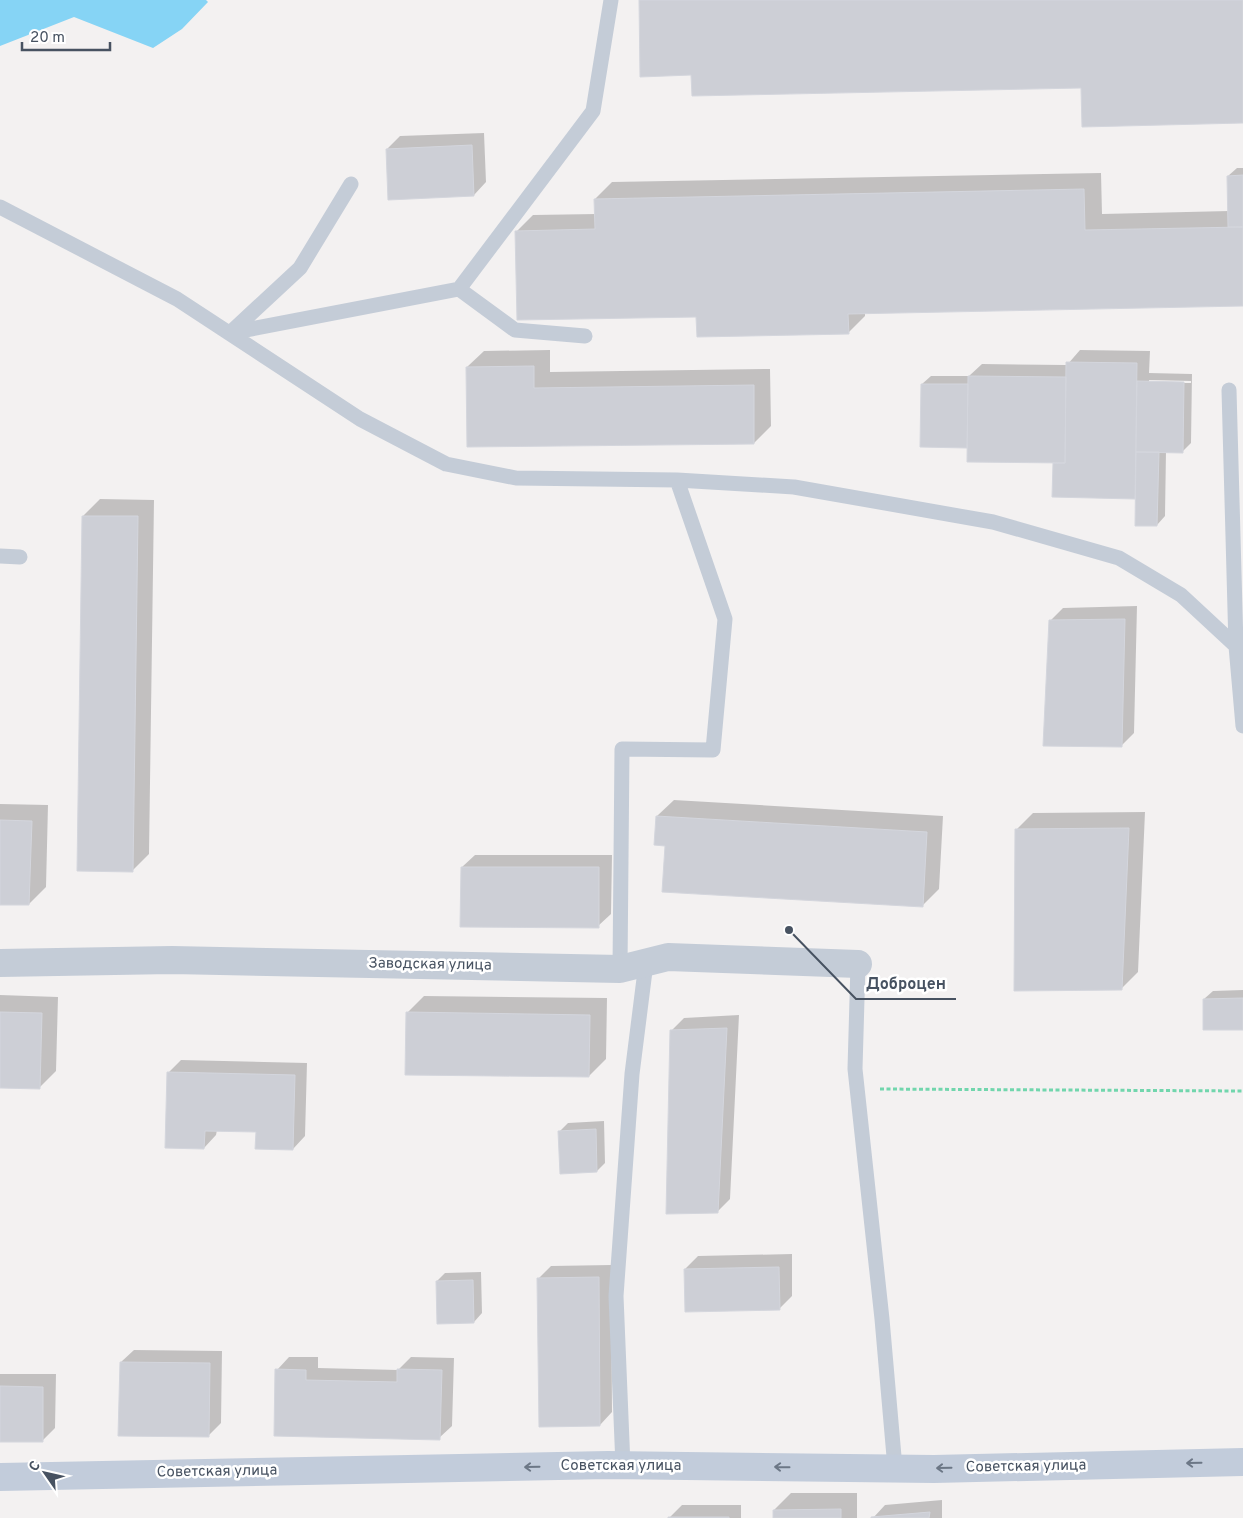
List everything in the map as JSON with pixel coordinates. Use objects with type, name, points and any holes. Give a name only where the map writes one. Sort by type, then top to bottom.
[{"type":"main road","name":"Советская улица","points":[[0,1477],[623,1466],[895,1468],[1243,1462]]},
{"type":"street","name":"Заводская улица","points":[[0,963],[172,960],[620,969],[668,957],[858,964]]},
{"type":"lane","points":[[230,333],[459,288],[593,111],[611,0]]},
{"type":"lane","points":[[230,333],[300,268],[351,184]]},
{"type":"lane","points":[[0,207],[176,299],[360,419],[446,464],[516,478],[677,480],[794,488],[993,522],[1119,558],[1181,594],[1236,646]]},
{"type":"lane","points":[[459,288],[515,330],[585,336]]},
{"type":"lane","points":[[1229,390],[1236,646],[1243,726]]},
{"type":"lane","points":[[620,969],[622,749],[713,750],[725,619],[677,480]]},
{"type":"lane","points":[[0,556],[20,557]]},
{"type":"lane","points":[[623,1466],[616,1296],[632,1074],[646,963]]},
{"type":"lane","points":[[858,964],[855,1069],[882,1319],[895,1468]]},
{"type":"path","points":[[857,1089],[1243,1091]]},
{"type":"water","points":[[0,0],[206,0],[208,2],[182,29],[153,48],[74,17],[0,46]]},
{"type":"building","points":[[639,0],[1243,0],[1243,123],[1082,127],[1081,88],[692,96],[691,75],[640,77]]},
{"type":"building","points":[[472,145],[474,196],[388,200],[386,149]]},
{"type":"building","points":[[1243,175],[1243,227],[1228,227],[1227,176]]},
{"type":"building","points":[[1084,189],[1085,230],[1243,227],[1243,306],[848,314],[849,334],[697,337],[696,317],[517,320],[515,231],[595,229],[594,199]]},
{"type":"building","points":[[1066,362],[1137,363],[1135,499],[1052,497],[1053,463],[1065,463]]},
{"type":"building","points":[[534,366],[534,388],[754,385],[754,444],[467,447],[466,367]]},
{"type":"building","points":[[968,376],[1066,377],[1065,463],[967,462]]},
{"type":"building","points":[[1137,381],[1184,382],[1183,453],[1136,452]]},
{"type":"building","points":[[921,384],[968,384],[967,448],[920,447]]},
{"type":"building","points":[[1136,452],[1159,452],[1157,526],[1135,526]]},
{"type":"building","points":[[82,516],[138,516],[133,872],[77,871]]},
{"type":"building","points":[[1125,619],[1122,747],[1043,746],[1049,620]]},
{"type":"building","points":[[656,816],[927,832],[923,907],[662,892],[665,846],[654,845]]},
{"type":"building","points":[[0,820],[32,821],[29,905],[0,905]]},
{"type":"building","points":[[1129,828],[1122,990],[1014,991],[1015,829]]},
{"type":"building","points":[[461,867],[599,867],[599,928],[460,927]]},
{"type":"building","points":[[1243,998],[1243,1030],[1203,1030],[1203,999]]},
{"type":"building","points":[[0,1012],[42,1013],[40,1089],[0,1088]]},
{"type":"building","points":[[406,1012],[590,1015],[589,1077],[405,1075]]},
{"type":"building","points":[[727,1028],[718,1213],[666,1214],[670,1030]]},
{"type":"building","points":[[167,1072],[295,1075],[293,1150],[255,1149],[256,1132],[205,1131],[204,1149],[165,1148]]},
{"type":"building","points":[[596,1129],[597,1172],[560,1174],[558,1131]]},
{"type":"building","points":[[779,1267],[780,1310],[685,1312],[684,1269]]},
{"type":"building","points":[[599,1277],[600,1426],[539,1427],[537,1278]]},
{"type":"building","points":[[473,1280],[474,1323],[437,1324],[436,1281]]},
{"type":"building","points":[[120,1362],[210,1363],[209,1437],[118,1436]]},
{"type":"building","points":[[275,1369],[306,1370],[306,1380],[397,1382],[397,1369],[442,1370],[440,1440],[274,1436]]},
{"type":"building","points":[[0,1386],[43,1387],[43,1442],[0,1442]]},
{"type":"building","points":[[841,1509],[841,1518],[773,1518],[773,1510]]},
{"type":"building","points":[[930,1512],[929,1518],[871,1518],[871,1517]]},
{"type":"building","points":[[729,1517],[729,1518],[668,1518]]},
{"type":"place","name":"Доброцен","points":[[789,930]]}]
